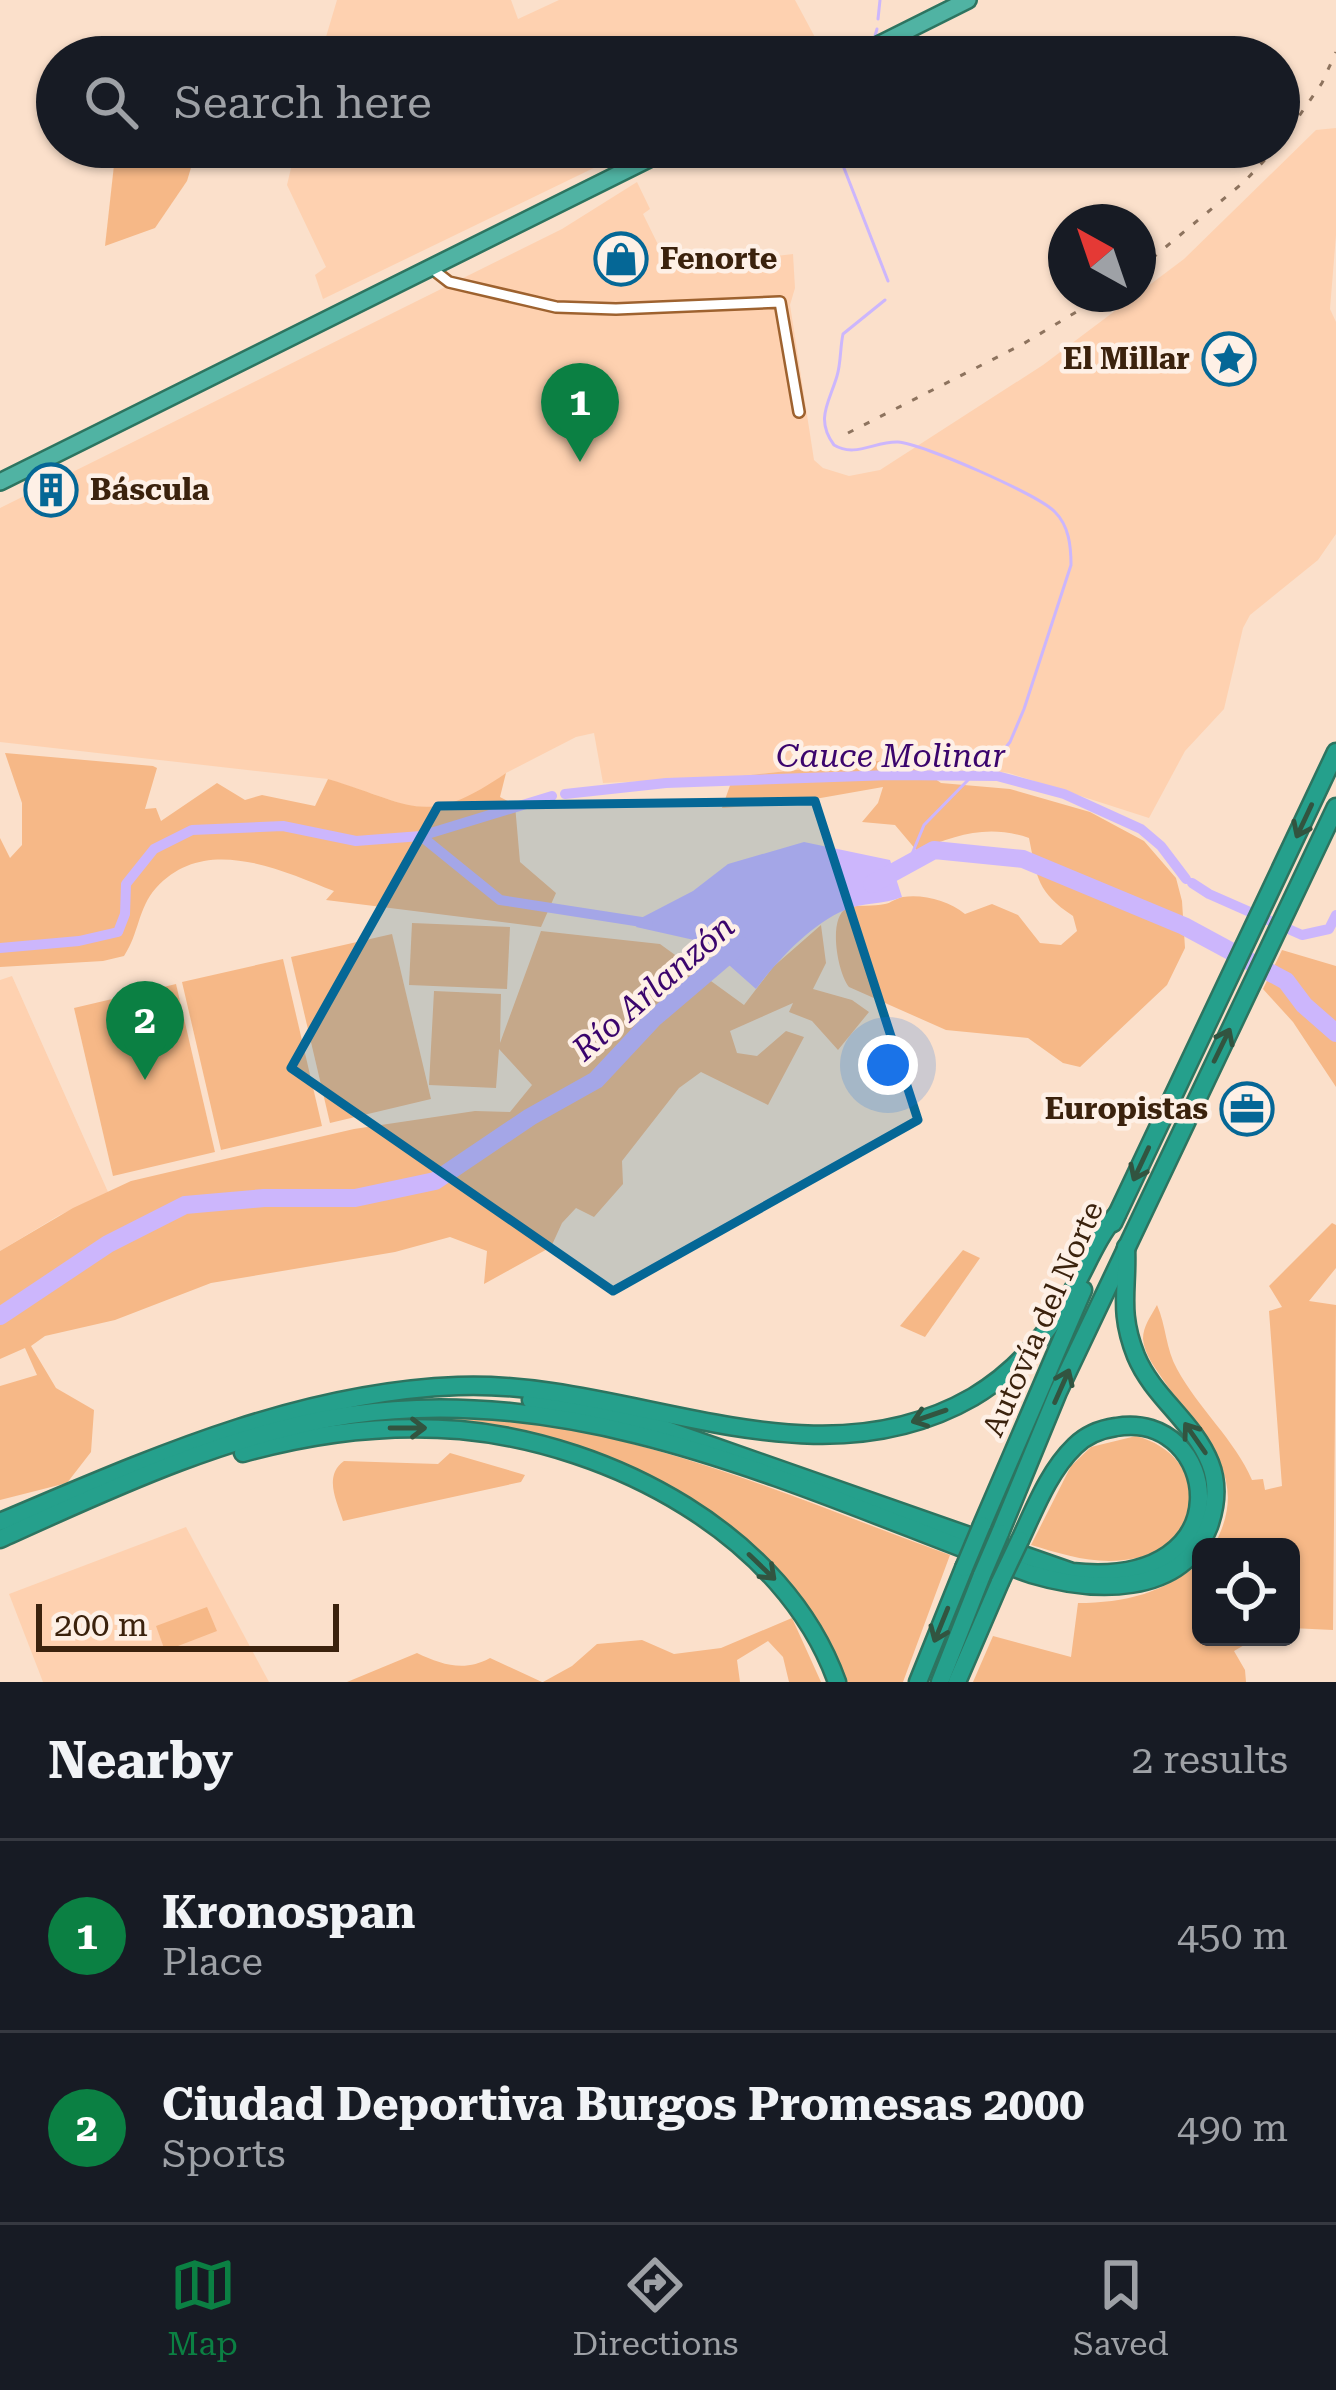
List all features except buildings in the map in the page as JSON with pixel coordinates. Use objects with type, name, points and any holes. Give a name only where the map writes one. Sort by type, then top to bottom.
[{"type":"highway","points":[[896,36],[968,0]]},
{"type":"highway","points":[[0,482],[631,168]]},
{"type":"highway","name":"Autovía del Norte","points":[[940,1682],[982,1525],[1118,1214],[1336,752]]},
{"type":"highway","name":"Autovía del Norte","points":[[918,1682],[973,1571],[1000,1532],[1058,1392],[1336,807]]},
{"type":"highway","points":[[0,1522],[218,1434],[344,1400],[413,1389],[511,1387],[578,1394],[758,1432],[838,1434],[912,1423],[976,1395],[1011,1369],[1050,1326],[1103,1230],[1118,1214]]},
{"type":"highway","points":[[0,1540],[117,1489],[280,1430],[407,1408],[474,1408],[544,1414],[631,1431],[1031,1574],[1080,1586],[1125,1586],[1163,1574],[1195,1550],[1210,1524],[1215,1486],[1200,1443],[1153,1384],[1134,1348],[1123,1303],[1126,1247]]},
{"type":"highway","points":[[344,1400],[497,1396],[598,1411],[717,1446],[1040,1564],[1087,1574],[1137,1570],[1161,1561],[1181,1544],[1199,1506],[1196,1475],[1180,1448],[1162,1433],[1128,1425],[1084,1438],[1062,1461],[1019,1540],[1000,1582],[957,1682]]},
{"type":"highway","points":[[0,1540],[175,1472],[298,1439],[396,1428],[505,1437],[586,1459],[644,1484],[729,1538],[763,1566],[805,1613],[837,1682]]},
{"type":"street","points":[[430,268],[449,282],[556,308],[780,302],[799,412]]},
{"type":"highlighted area","points":[[815,801],[918,1120],[613,1291],[291,1068],[438,806]]},
{"type":"shaded area","points":[[337,0],[511,0],[518,19],[559,0],[795,0],[814,36],[326,36]]},
{"type":"shaded area","points":[[1336,128],[1330,309],[1336,322],[1336,534],[1318,560],[1250,615],[1224,709],[1185,751],[1149,818],[1009,773],[905,758],[733,777],[603,783],[594,733],[576,737],[446,808],[408,806],[328,779],[0,742],[0,508],[562,229],[637,182],[650,209],[643,214],[670,269],[793,254],[795,288],[790,305],[814,460],[849,476],[880,470],[1043,365],[1114,312],[1156,312],[1156,280],[1277,168],[1300,168],[1300,146],[1316,130]]},
{"type":"shaded area","points":[[114,168],[191,168],[155,228],[105,246]]},
{"type":"shaded area","points":[[291,168],[594,168],[323,299],[315,275],[326,267],[287,185]]},
{"type":"shaded area","points":[[5,753],[153,766],[157,768],[145,809],[156,808],[161,821],[217,783],[245,800],[262,795],[315,806],[328,779],[400,803],[437,806],[479,790],[506,773],[500,797],[515,805],[520,862],[556,893],[541,927],[326,900],[334,891],[266,866],[219,859],[175,872],[156,888],[124,956],[0,967],[0,838],[10,858],[22,845],[22,803]]},
{"type":"shaded area","points":[[905,758],[941,783],[1010,789],[1090,812],[1144,841],[1176,878],[1185,948],[1167,985],[1080,1067],[1063,1063],[1028,1038],[946,1030],[849,987],[838,959],[837,923],[847,908],[911,896],[944,902],[965,914],[992,904],[1018,915],[1040,943],[1061,945],[1077,931],[1073,916],[1040,883],[1029,838],[972,833],[917,851],[895,825],[862,822],[878,803],[883,787],[798,802],[722,808],[733,777]]},
{"type":"shaded area","points":[[804,842],[890,860],[902,897],[832,916],[796,944],[756,989],[703,942],[636,927],[641,918],[693,891],[728,864]]},
{"type":"shaded area","points":[[412,923],[510,927],[507,989],[409,985]]},
{"type":"shaded area","points":[[821,925],[826,963],[813,989],[852,1000],[869,1012],[838,1050],[812,1021],[789,1012],[793,1003],[730,1031],[737,1053],[757,1056],[786,1031],[804,1037],[768,1105],[701,1072],[679,1088],[622,1161],[623,1184],[594,1217],[576,1208],[562,1223],[551,1247],[484,1284],[487,1251],[450,1237],[395,1252],[211,1283],[115,1320],[45,1336],[31,1346],[56,1388],[94,1410],[91,1452],[67,1483],[0,1500],[0,1386],[37,1375],[25,1348],[0,1359],[0,1251],[131,1181],[354,1129],[475,1111],[510,1112],[532,1085],[499,1049],[496,1088],[429,1085],[434,991],[501,994],[500,1043],[541,931],[660,944],[744,1005],[773,967]]},
{"type":"shaded area","points":[[392,934],[431,1099],[330,1123],[291,957]]},
{"type":"shaded area","points":[[1282,950],[1336,966],[1336,1087],[1293,1022],[1263,989]]},
{"type":"shaded area","points":[[283,959],[322,1126],[221,1150],[182,982]]},
{"type":"shaded area","points":[[12,976],[108,1192],[0,1251],[0,980]]},
{"type":"shaded area","points":[[176,984],[215,1152],[113,1176],[74,1008]]},
{"type":"shaded area","points":[[1332,1223],[1336,1225],[1336,1268],[1309,1301],[1336,1305],[1333,1630],[1300,1628],[1300,1538],[1217,1538],[1228,1499],[1218,1458],[1144,1345],[1143,1334],[1157,1305],[1177,1369],[1252,1480],[1263,1479],[1265,1490],[1282,1486],[1269,1311],[1282,1307],[1269,1286]]},
{"type":"shaded area","points":[[963,1250],[980,1258],[925,1337],[900,1326]]},
{"type":"shaded area","points":[[425,1419],[530,1423],[649,1448],[950,1555],[903,1682],[846,1682],[817,1621],[779,1575],[731,1536],[627,1472],[565,1452],[423,1423]]},
{"type":"shaded area","points":[[1136,1436],[1161,1447],[1179,1463],[1188,1483],[1190,1503],[1171,1541],[1151,1554],[1112,1561],[1031,1545],[1071,1466],[1091,1447]]},
{"type":"shaded area","points":[[450,1453],[525,1475],[521,1482],[343,1521],[333,1481],[344,1461],[438,1464]]},
{"type":"shaded area","points":[[186,1527],[269,1682],[43,1682],[9,1594]]},
{"type":"shaded area","points":[[1192,1568],[1192,1646],[1243,1646],[1234,1651],[1246,1682],[973,1682],[993,1636],[1071,1657],[1078,1603],[1143,1594]]},
{"type":"shaded area","points":[[207,1607],[217,1631],[165,1651],[156,1626]]},
{"type":"shaded area","points":[[792,1618],[821,1682],[789,1682],[783,1657],[768,1641],[737,1660],[740,1682],[543,1682],[572,1666],[597,1644],[642,1640],[674,1654],[721,1648]]},
{"type":"shaded area","points":[[417,1653],[454,1665],[490,1658],[542,1682],[347,1682]]},
{"type":"waterway","points":[[878,19],[880,0]]},
{"type":"waterway","points":[[875,36],[877,29]]},
{"type":"waterway","points":[[844,168],[888,281]]},
{"type":"waterway","points":[[885,300],[843,334],[824,419],[834,445],[857,450],[898,442],[1004,483],[1055,512],[1066,530],[1071,558],[1010,742],[924,825],[907,866]]},
{"type":"waterway","name":"Cauce Molinar","points":[[565,794],[666,783],[997,776],[1064,794],[1141,829],[1186,879]]},
{"type":"waterway","name":"Cauce Molinar","points":[[0,948],[79,941],[118,932],[125,914],[126,884],[154,849],[192,830],[283,826],[356,841],[421,836],[552,796]]},
{"type":"waterway","points":[[421,836],[500,900],[648,923]]},
{"type":"waterway","name":"Río Arlanzón","points":[[872,884],[934,850],[1023,859],[1184,926],[1286,981],[1304,1005],[1336,1033]]},
{"type":"waterway","name":"Cauce Molinar","points":[[1192,883],[1302,935],[1329,929],[1336,915]]},
{"type":"waterway","name":"Río Arlanzón","points":[[0,1316],[108,1244],[185,1205],[264,1198],[355,1198],[435,1181],[530,1117],[596,1080],[653,1019],[740,945]]},
{"type":"railway","points":[[1300,115],[1336,52]]},
{"type":"railway","points":[[1156,255],[1257,168]]},
{"type":"railway","points":[[848,433],[1076,312]]},
{"type":"place","name":"Fenorte","points":[[621,259]]},
{"type":"place","name":"El Millar","points":[[1229,359]]},
{"type":"place","name":"Kronospan","points":[[580,462]]},
{"type":"place","name":"Báscula","points":[[51,490]]},
{"type":"place","name":"Ciudad Deportiva Burgos Promesas 2000","points":[[145,1080]]},
{"type":"place","name":"Europistas","points":[[1247,1109]]}]
